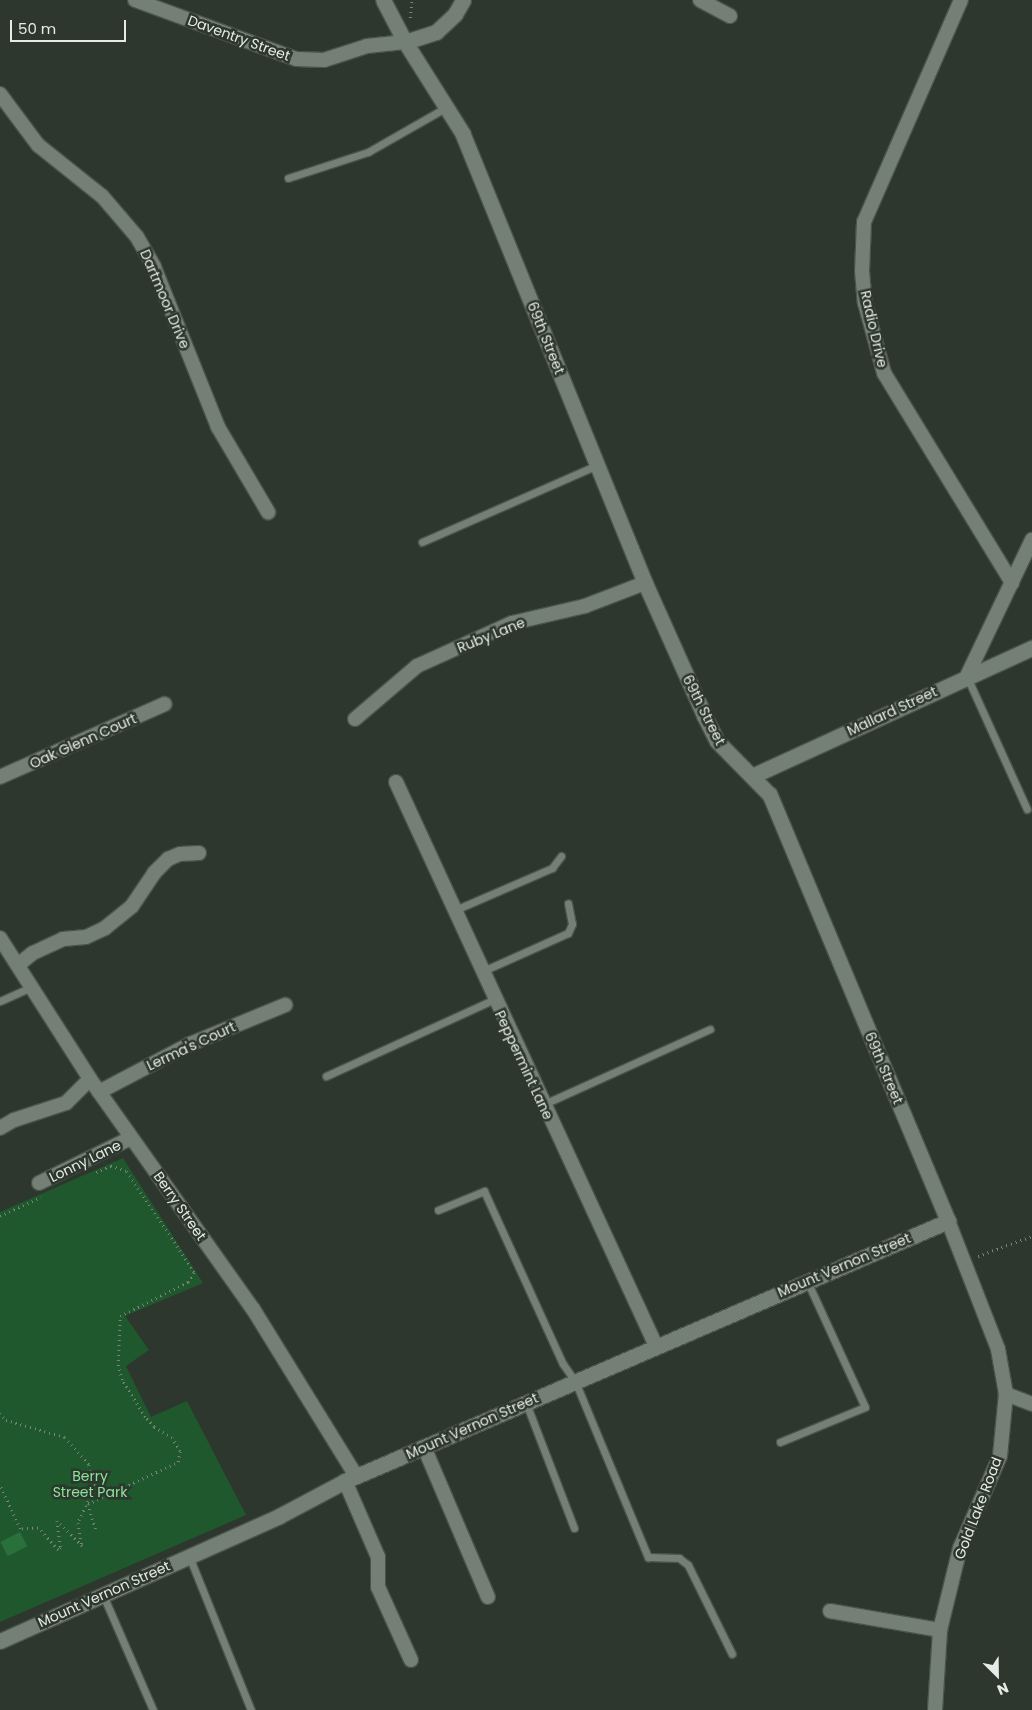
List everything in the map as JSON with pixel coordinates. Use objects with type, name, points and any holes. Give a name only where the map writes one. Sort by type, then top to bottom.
[{"type":"street","name":"Daventry Street","points":[[134,0],[296,59],[324,60],[367,46],[405,42]]},
{"type":"street","name":"69th Street","points":[[384,0],[405,42],[448,106],[463,134],[645,583],[717,741],[734,762],[752,776],[769,794],[965,1261],[998,1349],[1006,1394]]},
{"type":"street","points":[[700,0],[730,16]]},
{"type":"street","name":"Radio Drive","points":[[962,0],[864,222],[862,270],[865,303],[884,373],[1012,583]]},
{"type":"street","points":[[405,42],[436,32],[459,3]]},
{"type":"street","name":"Dartmoor Drive","points":[[0,94],[38,145],[102,196],[138,237],[154,267],[218,427],[268,512]]},
{"type":"street","points":[[967,676],[1032,540]]},
{"type":"street","name":"Ruby Lane","points":[[355,719],[417,666],[512,623],[584,606],[645,583]]},
{"type":"street","name":"Mallard Street","points":[[752,776],[967,676],[1032,648]]},
{"type":"street","name":"Oak Glenn Court","points":[[0,777],[165,704]]},
{"type":"street","name":"Peppermint Lane","points":[[396,782],[542,1105],[656,1346]]},
{"type":"street","points":[[18,965],[33,953],[63,939],[86,937],[105,928],[132,906],[154,873],[168,859],[180,854],[199,853]]},
{"type":"street","name":"Berry Street","points":[[0,938],[90,1079],[253,1309],[351,1479],[378,1558],[378,1587],[410,1660]]},
{"type":"street","name":"Lerma's Court","points":[[99,1092],[190,1044],[286,1006]]},
{"type":"street","points":[[0,1128],[14,1120],[66,1103],[90,1079]]},
{"type":"street","name":"Lonny Lane","points":[[39,1183],[131,1138]]},
{"type":"street","name":"Mount Vernon Street","points":[[0,1641],[279,1516],[351,1479],[948,1221]]},
{"type":"street","points":[[1006,1394],[1032,1404]]},
{"type":"street","name":"Gold Lake Road","points":[[935,1710],[940,1630],[960,1548],[1000,1456],[1006,1394]]},
{"type":"street","points":[[424,1447],[488,1597]]},
{"type":"street","points":[[830,1611],[940,1630]]},
{"type":"lane","points":[[288,178],[368,152],[448,106]]},
{"type":"lane","points":[[422,542],[597,465]]},
{"type":"lane","points":[[967,676],[1027,809]]},
{"type":"lane","points":[[454,910],[552,868],[561,856]]},
{"type":"lane","points":[[482,971],[568,933],[572,924],[568,903]]},
{"type":"lane","points":[[0,1001],[32,987]]},
{"type":"lane","points":[[326,1076],[495,1000]]},
{"type":"lane","points":[[542,1105],[710,1030]]},
{"type":"lane","points":[[438,1210],[484,1191],[563,1364],[575,1381],[648,1557],[679,1558],[688,1565],[732,1654]]},
{"type":"lane","points":[[780,1442],[865,1407],[807,1281]]},
{"type":"lane","points":[[526,1402],[574,1528]]},
{"type":"lane","points":[[189,1556],[251,1710]]},
{"type":"lane","points":[[103,1594],[153,1710]]},
{"type":"path","points":[[88,1504],[178,1462],[180,1451],[172,1438],[154,1427],[122,1380],[118,1366],[120,1316],[188,1282],[194,1272],[126,1171],[111,1166],[94,1174]]},
{"type":"path","points":[[0,1216],[43,1197]]},
{"type":"path","points":[[965,1261],[1032,1236]]},
{"type":"path","points":[[0,1413],[6,1420],[65,1437],[89,1465],[95,1478],[95,1488],[78,1523],[82,1546],[56,1521],[60,1548],[58,1550],[38,1528],[20,1529],[0,1486]]},
{"type":"path","points":[[88,1504],[96,1530]]},
{"type":"green space","name":"Berry Street Park","points":[[123,1158],[203,1283],[125,1316],[149,1350],[126,1366],[151,1417],[187,1401],[246,1515],[0,1622],[0,1212]]},
{"type":"building","points":[[20,1532],[27,1546],[8,1556],[0,1542]]}]
